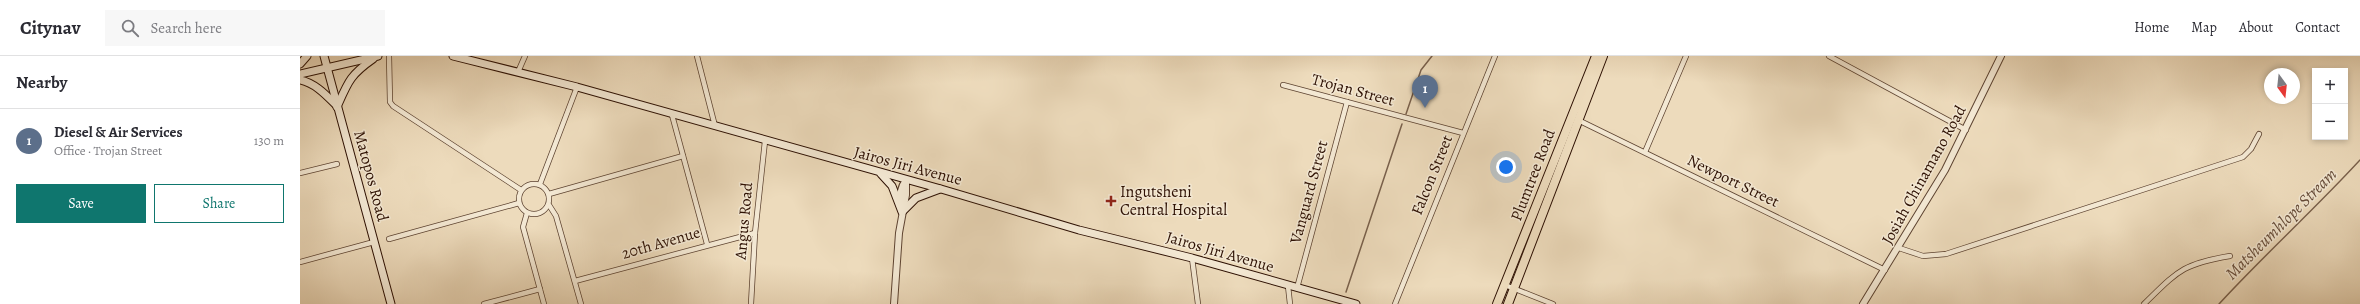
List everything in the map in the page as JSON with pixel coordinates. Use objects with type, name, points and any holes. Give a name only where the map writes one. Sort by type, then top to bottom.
[{"type":"highway","name":"Plumtree Road","points":[[1508,304],[1596,56]]},
{"type":"highway","name":"Plumtree Road","points":[[1497,303],[1574,118],[1603,56]]},
{"type":"main road","points":[[300,64],[307,56]]},
{"type":"main road","name":"Matopos Road","points":[[324,56],[391,304]]},
{"type":"main road","points":[[300,74],[376,56]]},
{"type":"main road","points":[[300,80],[307,82],[318,89],[337,107],[348,80],[357,70],[376,56]]},
{"type":"main road","name":"Jairos Jiri Avenue","points":[[453,56],[577,87],[716,128],[941,189],[1079,230],[1192,258],[1356,304]]},
{"type":"main road","points":[[880,172],[892,186],[902,212],[916,198],[941,189]]},
{"type":"street","points":[[389,56],[390,102],[393,106],[521,190]]},
{"type":"street","points":[[518,72],[525,56]]},
{"type":"street","points":[[697,56],[716,128]]},
{"type":"street","name":"Falcon Street","points":[[1395,304],[1495,56]]},
{"type":"street","points":[[1645,152],[1686,56]]},
{"type":"street","points":[[1829,56],[1966,130]]},
{"type":"street","name":"Josiah Chinamano Road","points":[[1864,304],[1899,248],[1966,130],[2001,56]]},
{"type":"street","name":"Trojan Street","points":[[1283,85],[1463,133]]},
{"type":"street","points":[[540,184],[577,87]]},
{"type":"street","name":"Vanguard Street","points":[[1297,288],[1347,102]]},
{"type":"street","points":[[672,115],[707,244]]},
{"type":"street","name":"Newport Street","points":[[1574,118],[1885,270]]},
{"type":"street","points":[[1899,248],[1923,256],[1946,254],[2243,157],[2251,149],[2259,134]]},
{"type":"street","name":"Angus Road","points":[[751,304],[755,233],[765,141]]},
{"type":"street","points":[[549,194],[683,156]]},
{"type":"street","points":[[300,173],[337,164]]},
{"type":"street","points":[[894,304],[902,212],[906,195],[906,180]]},
{"type":"street","points":[[549,205],[540,214],[527,213],[519,203],[521,190],[530,184],[540,184],[549,194],[549,205],[556,216],[581,304]]},
{"type":"street","points":[[389,239],[519,203]]},
{"type":"street","points":[[527,213],[524,227],[544,304]]},
{"type":"street","name":"20th Avenue","points":[[575,281],[707,244],[755,233]]},
{"type":"street","points":[[300,262],[374,242]]},
{"type":"street","points":[[2144,304],[2178,271],[2203,260],[2230,256]]},
{"type":"street","points":[[1192,258],[1198,304]]},
{"type":"street","points":[[1505,285],[1553,304]]},
{"type":"street","points":[[1288,286],[1290,304]]},
{"type":"street","points":[[484,304],[540,289]]},
{"type":"waterway","points":[[1406,114],[1421,70],[1432,56]]},
{"type":"waterway","points":[[1346,292],[1402,124]]},
{"type":"waterway","name":"Matsheumhlope Stream","points":[[2219,304],[2360,160]]},
{"type":"place","name":"Diesel & Air Services","points":[[1425,108]]},
{"type":"place","name":"Ingutsheni Central Hospital","points":[[1111,201]]}]
